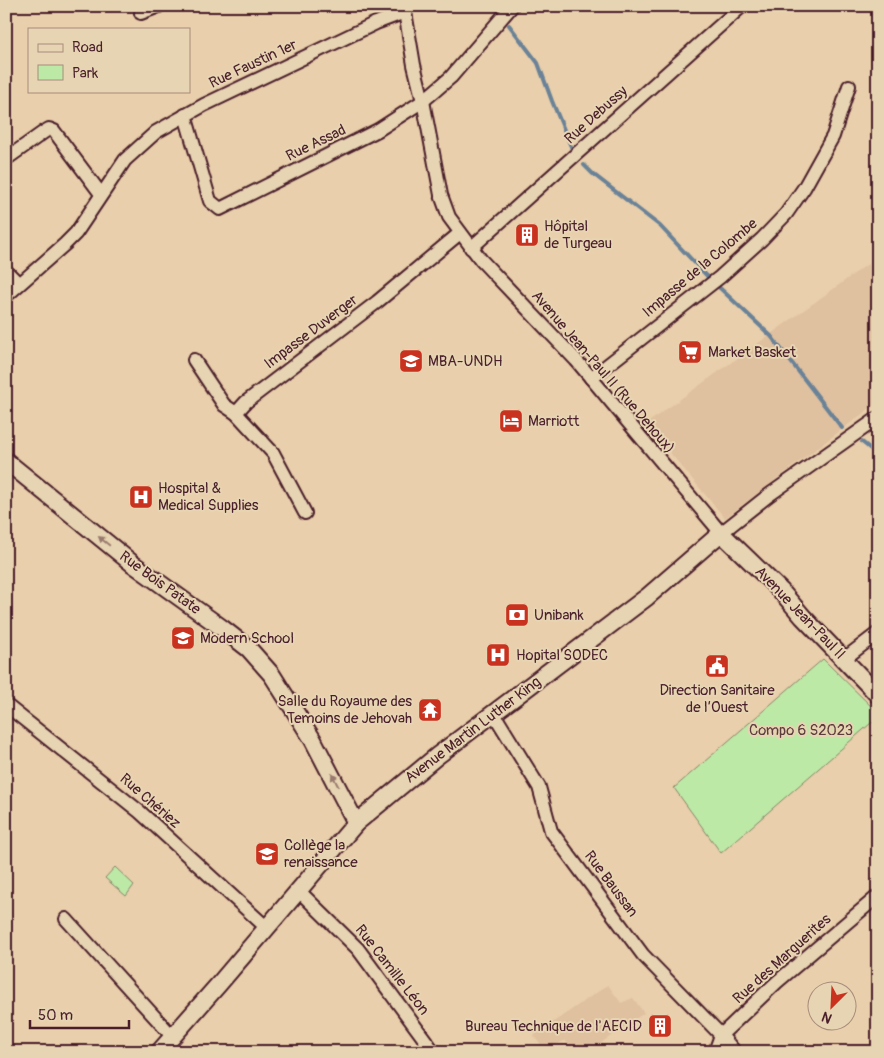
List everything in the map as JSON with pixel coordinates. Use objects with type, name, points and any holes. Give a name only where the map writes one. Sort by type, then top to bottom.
[{"type":"street","points":[[141,13],[159,6]]},
{"type":"street","name":"Rue Assad","points":[[185,115],[210,201],[220,209],[378,130],[424,101],[451,77],[512,6]]},
{"type":"street","name":"Rue Debussy","points":[[471,248],[742,6]]},
{"type":"street","name":"Avenue Jean-Paul II (Rue Dehoux)","points":[[405,9],[414,65],[424,101],[441,195],[449,217],[471,248],[591,378],[721,533]]},
{"type":"street","name":"Rue Faustin 1er","points":[[6,296],[76,232],[126,160],[148,138],[169,123],[405,9]]},
{"type":"street","name":"Impasse de la Colombe","points":[[591,378],[720,276],[762,239],[786,214],[804,188],[833,136],[849,86]]},
{"type":"street","points":[[6,159],[44,132],[49,129],[54,130],[102,194]]},
{"type":"street","name":"Impasse Duverger","points":[[236,413],[246,402],[377,302],[460,233]]},
{"type":"street","points":[[6,271],[19,284]]},
{"type":"street","points":[[194,360],[224,405],[236,413],[274,452],[305,513]]},
{"type":"street","name":"Avenue Martin Luther King","points":[[159,1052],[356,824],[437,756],[647,597],[721,533],[769,495],[878,418]]},
{"type":"street","name":"Rue Bois Patate","points":[[6,461],[133,564],[249,649],[272,675],[313,740],[356,824]]},
{"type":"street","name":"Avenue Jean-Paul II","points":[[721,533],[781,592],[802,617],[878,695]]},
{"type":"street","points":[[844,659],[878,633]]},
{"type":"street","name":"Rue Chériez","points":[[9,712],[140,812],[266,927]]},
{"type":"street","name":"Rue Baussan","points":[[494,714],[539,787],[551,831],[643,955],[735,1052]]},
{"type":"street","name":"Rue Camille Léon","points":[[299,891],[358,949],[434,1052]]},
{"type":"street","name":"Rue des Marguerites","points":[[715,1052],[721,1036],[777,982],[878,896]]},
{"type":"street","points":[[66,919],[172,1036]]},
{"type":"shaded area","points":[[868,264],[878,275],[878,402],[725,518],[646,424]]},
{"type":"shaded area","points":[[608,985],[621,1003],[633,998],[644,1013],[588,1052],[574,1052],[565,1040],[547,1051],[533,1036]]},
{"type":"green space","name":"Compo 6 S2023","points":[[823,659],[878,713],[878,717],[721,853],[674,788]]},
{"type":"green space","points":[[115,867],[134,885],[126,896],[105,878]]},
{"type":"waterway","points":[[493,6],[499,13]]},
{"type":"waterway","points":[[509,25],[538,63],[572,149]]},
{"type":"waterway","points":[[584,165],[660,226],[707,276],[771,336],[842,428]]},
{"type":"waterway","points":[[862,442],[878,455]]},
{"type":"place","name":"Hôpital de Turgeau","points":[[527,235]]},
{"type":"place","name":"Market Basket","points":[[690,352]]},
{"type":"place","name":"MBA-UNDH","points":[[411,361]]},
{"type":"place","name":"Marriott","points":[[511,421]]},
{"type":"place","name":"Hospital & Medical Supplies","points":[[141,497]]},
{"type":"place","name":"Unibank","points":[[517,615]]},
{"type":"place","name":"Modern School","points":[[183,638]]},
{"type":"place","name":"Hopital SODEC","points":[[498,655]]},
{"type":"place","name":"Direction Sanitaire de l’Ouest","points":[[717,666]]},
{"type":"place","name":"Salle du Royaume des Temoins de Jehovah","points":[[430,710]]},
{"type":"place","name":"Collège la renaissance","points":[[267,854]]},
{"type":"place","name":"Bureau Technique de l'AECID","points":[[660,1026]]}]
